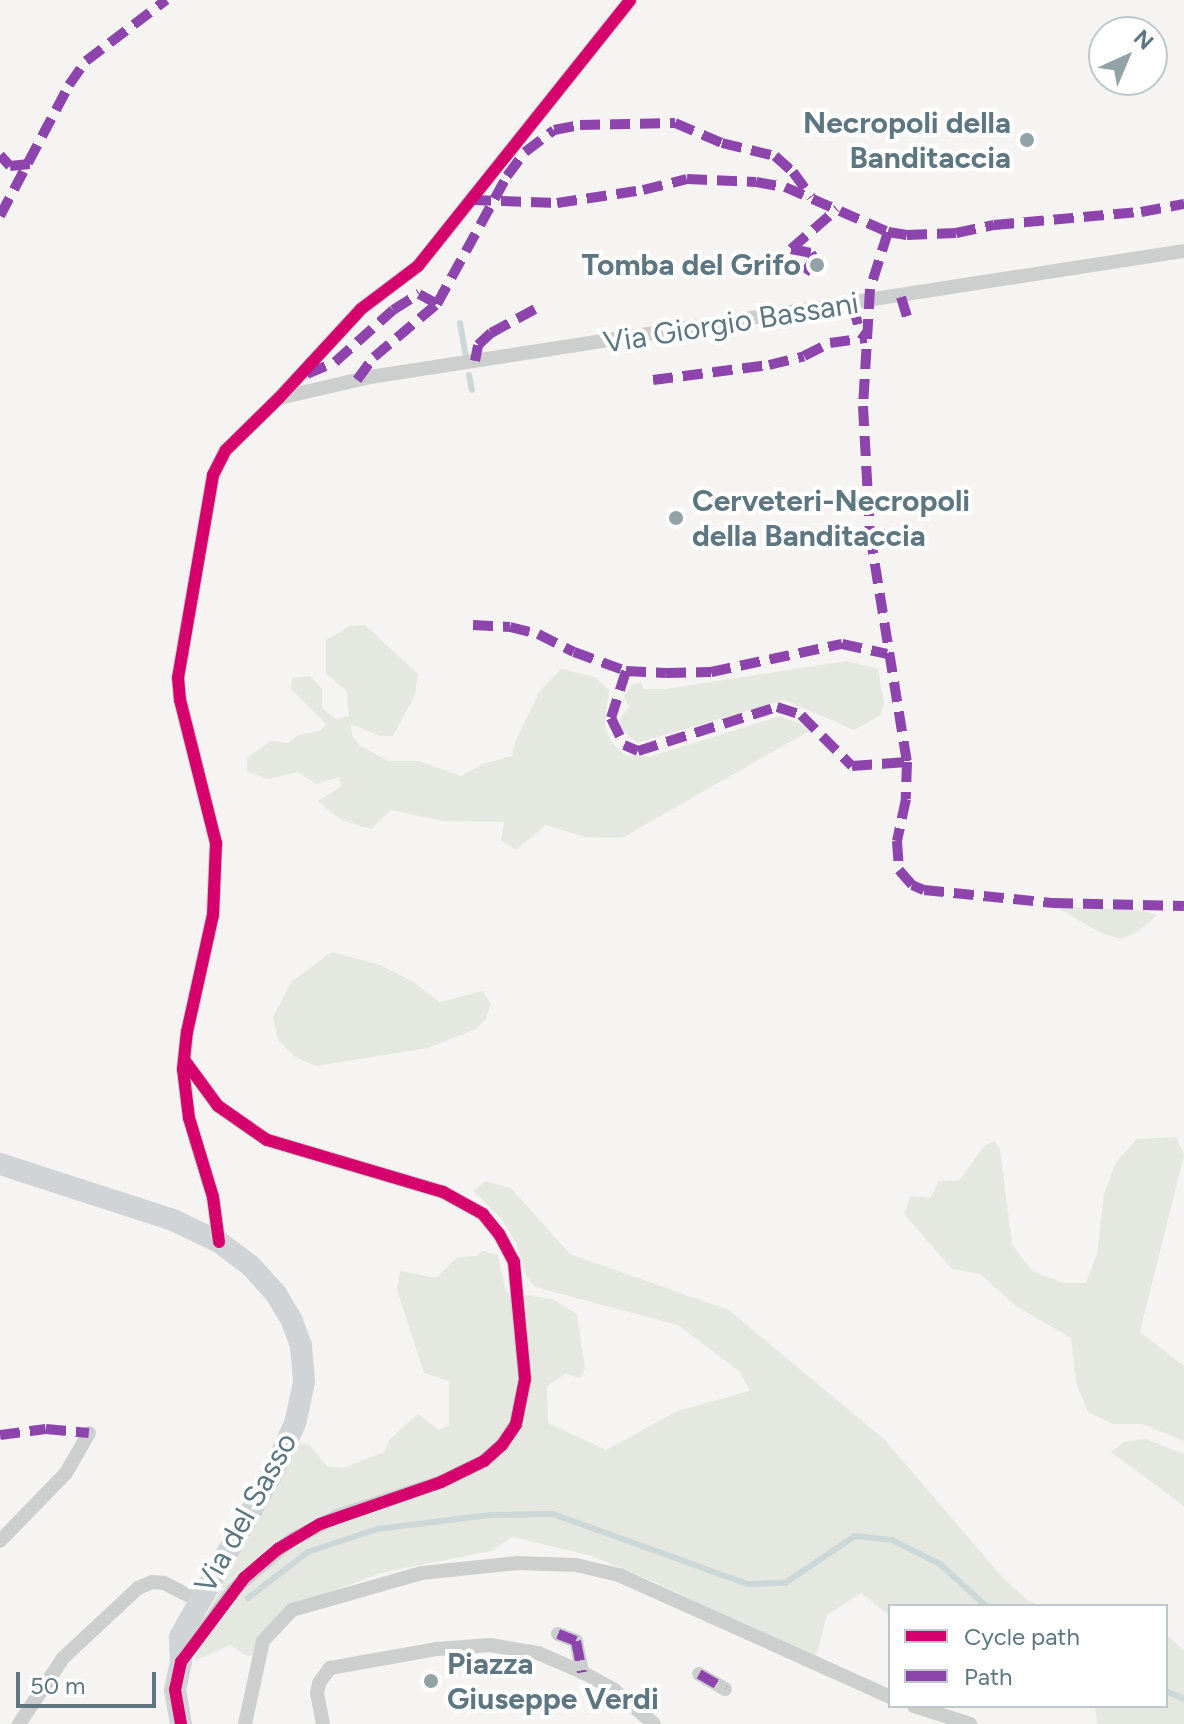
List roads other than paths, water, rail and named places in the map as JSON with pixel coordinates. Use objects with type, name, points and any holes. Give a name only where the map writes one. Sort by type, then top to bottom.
[{"type":"street","points":[[219,1242],[213,1197],[186,1108],[183,1057],[213,915],[216,843],[180,700],[178,678],[213,475],[226,450],[361,309],[418,266],[630,0]]},
{"type":"street","name":"Via Giorgio Bassani","points":[[279,398],[370,377],[865,303],[1184,251]]},
{"type":"street","points":[[181,1662],[234,1589],[291,1540],[348,1512],[468,1471],[490,1456],[512,1432],[520,1415],[525,1379],[514,1262],[499,1234],[483,1214],[443,1192],[267,1140],[218,1106],[183,1057]]},
{"type":"street","name":"Via del Sasso","points":[[0,1164],[173,1220],[219,1242],[250,1265],[283,1305],[301,1346],[304,1382],[296,1421],[280,1457],[180,1637],[181,1662],[175,1690],[181,1724]]},
{"type":"street","points":[[0,1541],[66,1473],[89,1433]]},
{"type":"street","points":[[245,1724],[263,1641],[292,1610],[422,1573],[503,1563],[576,1565],[619,1575],[888,1696]]},
{"type":"street","points":[[19,1724],[63,1658],[138,1588],[152,1582],[164,1583],[198,1600]]},
{"type":"street","points":[[558,1634],[576,1641],[582,1672]]},
{"type":"street","points":[[323,1724],[317,1694],[319,1683],[330,1668],[437,1649],[490,1645],[538,1653],[582,1672],[614,1690],[654,1724]]},
{"type":"street","points":[[699,1674],[725,1689]]},
{"type":"street","points":[[920,1708],[970,1724]]},
{"type":"waterway","points":[[460,323],[466,357]]},
{"type":"waterway","points":[[469,375],[472,390]]},
{"type":"waterway","points":[[248,1598],[308,1552],[377,1529],[490,1515],[553,1514],[747,1584],[785,1583],[855,1536],[892,1540],[940,1564],[984,1604]]},
{"type":"waterway","points":[[1168,1692],[1184,1699]]},
{"type":"place","name":"Necropoli della Banditaccia","points":[[1027,140]]},
{"type":"place","name":"Tomba del Grifo","points":[[817,265]]},
{"type":"place","name":"Cerveteri-Necropoli della Banditaccia","points":[[676,518]]},
{"type":"place","name":"Piazza Giuseppe Verdi","points":[[431,1681]]}]
